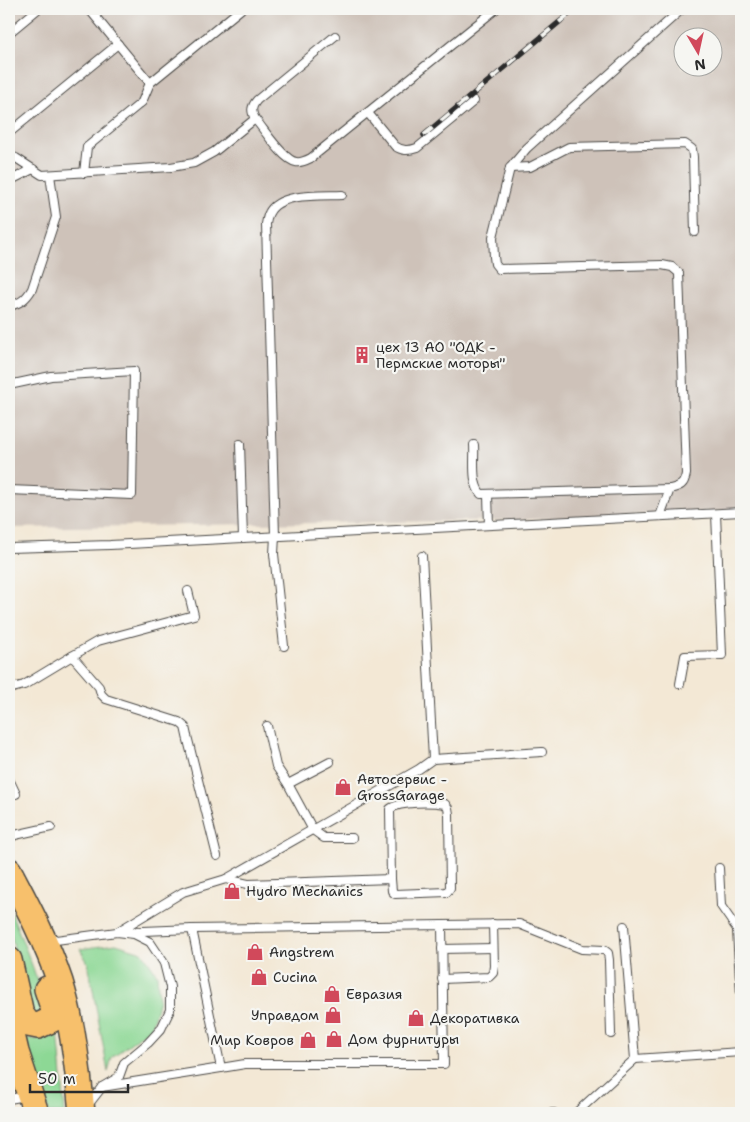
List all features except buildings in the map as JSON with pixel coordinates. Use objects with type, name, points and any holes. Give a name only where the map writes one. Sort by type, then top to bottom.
[{"type":"main road","points":[[13,879],[40,930],[60,982],[70,1023],[82,1113]]},
{"type":"main road","points":[[9,960],[21,1014],[28,1024],[38,1026],[53,1019],[54,1010],[25,923],[13,879]]},
{"type":"main road","points":[[9,1022],[13,1053],[25,1102]]},
{"type":"lane","points":[[9,33],[38,9]]},
{"type":"lane","points":[[89,9],[150,83]]},
{"type":"lane","points":[[84,173],[87,146],[142,102],[150,83],[241,9]]},
{"type":"lane","points":[[335,36],[252,105],[251,112],[255,119],[287,158],[296,162],[311,158],[496,9]]},
{"type":"lane","points":[[474,445],[476,489],[481,494],[670,489],[681,486],[685,481],[679,273],[672,267],[662,266],[499,270],[495,264],[493,236],[510,168],[527,148],[682,9]]},
{"type":"lane","points":[[9,132],[118,44]]},
{"type":"lane","points":[[368,113],[394,146],[409,151],[417,148],[474,101]]},
{"type":"lane","points":[[9,155],[42,176],[171,167],[194,163],[214,152],[255,119]]},
{"type":"lane","points":[[510,168],[530,168],[569,147],[685,144],[692,149],[696,232]]},
{"type":"lane","points":[[9,182],[33,169]]},
{"type":"lane","points":[[9,306],[20,303],[28,297],[56,217],[50,175]]},
{"type":"lane","points":[[284,646],[274,554],[266,224],[270,211],[280,202],[296,197],[342,195]]},
{"type":"lane","points":[[9,385],[51,376],[134,371],[132,495],[9,490]]},
{"type":"lane","points":[[240,444],[243,538]]},
{"type":"lane","points":[[660,516],[670,489]]},
{"type":"lane","points":[[488,495],[489,525]]},
{"type":"lane","points":[[9,548],[110,545],[741,512]]},
{"type":"lane","points":[[680,684],[685,656],[722,655],[716,514]]},
{"type":"lane","points":[[422,556],[434,759]]},
{"type":"lane","points":[[9,689],[24,685],[98,642],[194,615],[188,591]]},
{"type":"lane","points":[[72,656],[99,687],[106,699],[170,718],[185,727],[217,856]]},
{"type":"lane","points":[[267,726],[276,766],[313,830],[324,838],[352,838]]},
{"type":"lane","points":[[117,932],[184,892],[226,879],[419,770],[434,759],[542,752]]},
{"type":"lane","points":[[288,784],[330,762]]},
{"type":"lane","points":[[9,780],[16,794]]},
{"type":"lane","points":[[402,804],[445,804],[449,814],[450,888],[447,892],[439,894],[395,894],[392,891],[391,879],[390,809],[402,804]]},
{"type":"lane","points":[[9,839],[16,835],[51,827]]},
{"type":"lane","points":[[719,868],[721,906],[737,929],[740,949],[741,995]]},
{"type":"lane","points":[[226,879],[248,884],[391,879]]},
{"type":"lane","points":[[442,979],[489,977],[493,973],[493,924]]},
{"type":"lane","points":[[40,930],[56,940],[117,932],[192,929],[519,924],[582,949],[604,950],[608,954],[611,1034]]},
{"type":"lane","points":[[102,1087],[245,1064],[444,1064],[442,925]]},
{"type":"lane","points":[[624,926],[635,1059]]},
{"type":"lane","points":[[192,929],[221,1068]]},
{"type":"lane","points":[[87,1113],[88,1104],[102,1087],[119,1077],[124,1063],[148,1043],[161,1029],[170,1010],[170,987],[164,963],[150,942],[134,934],[117,932]]},
{"type":"lane","points":[[442,949],[494,948]]},
{"type":"lane","points":[[576,1113],[635,1059],[741,1052]]},
{"type":"shaded area","points":[[9,9],[741,9],[741,510],[510,520],[9,528]]},
{"type":"green space","points":[[9,907],[45,1003],[38,1019],[27,1009],[9,929]]},
{"type":"green space","points":[[116,944],[142,952],[157,974],[159,1000],[151,1028],[112,1057],[108,1072],[88,963],[80,949]]},
{"type":"green space","points":[[58,1030],[65,1113],[49,1113],[25,1037],[42,1038]]},
{"type":"railway","points":[[424,135],[575,9]]},
{"type":"place","name":"цех 13 АО \"ОДК - Пермские моторы\"","points":[[362,355]]},
{"type":"place","name":"Автосервис - GrossGarage","points":[[343,787]]},
{"type":"place","name":"Hydro Mechanics","points":[[232,891]]},
{"type":"place","name":"Angstrem","points":[[255,952]]},
{"type":"place","name":"Cucina","points":[[259,977]]},
{"type":"place","name":"Евразия","points":[[332,994]]},
{"type":"place","name":"Управдом","points":[[333,1015]]},
{"type":"place","name":"Декоративка","points":[[416,1018]]},
{"type":"place","name":"Дом фурнитуры","points":[[334,1039]]},
{"type":"place","name":"Мир Ковров","points":[[308,1040]]}]
